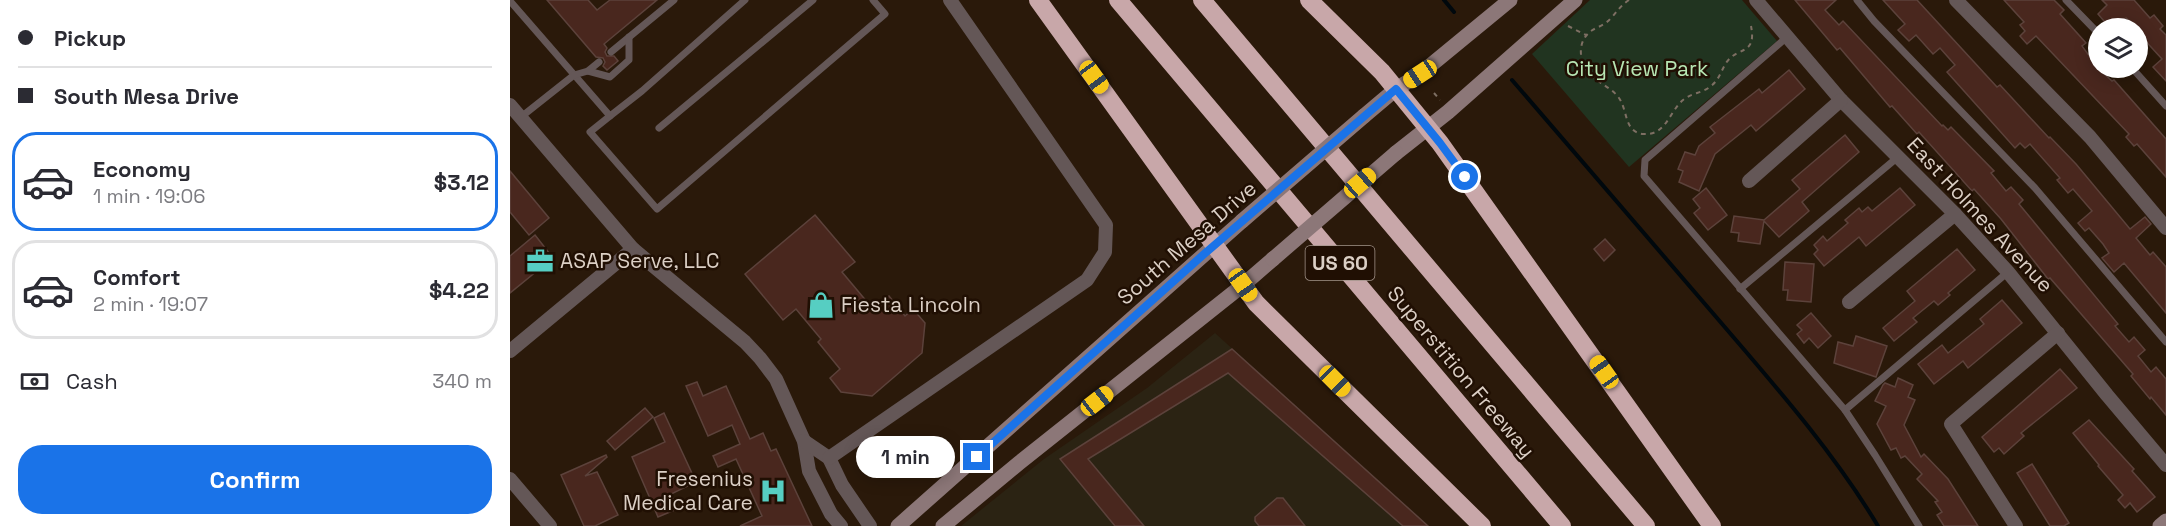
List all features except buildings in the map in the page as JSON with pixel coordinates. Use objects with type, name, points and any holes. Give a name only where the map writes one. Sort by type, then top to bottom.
[{"type":"highway","points":[[1038,0],[1256,303],[1482,526]]},
{"type":"highway","name":"Superstition Freeway","points":[[1118,0],[1562,526]]},
{"type":"highway","name":"Superstition Freeway","points":[[1202,0],[1646,526]]},
{"type":"highway","points":[[1309,0],[1382,72],[1428,128],[1540,280],[1712,526]]},
{"type":"main road","name":"South Mesa Drive","points":[[898,526],[1364,116],[1396,89],[1420,74],[1510,0]]},
{"type":"main road","points":[[944,526],[1019,463],[1243,285],[1575,0]]},
{"type":"main road","points":[[2160,526],[2166,521]]},
{"type":"street","points":[[829,458],[1087,280],[1106,252],[1106,225],[950,0]]},
{"type":"street","name":"East Holmes Avenue","points":[[1756,0],[1841,100],[1955,214],[2008,272],[2166,465]]},
{"type":"street","points":[[1956,0],[2090,137],[2166,228]]},
{"type":"street","points":[[1749,181],[1841,100]]},
{"type":"street","points":[[510,105],[633,249],[745,342],[760,358],[776,379],[804,441],[809,471],[831,514],[841,526]]},
{"type":"street","points":[[1849,302],[1955,214]]},
{"type":"street","points":[[510,351],[633,249]]},
{"type":"street","points":[[2016,526],[1951,424],[2058,333]]},
{"type":"street","points":[[804,441],[829,458],[842,485],[870,526]]},
{"type":"street","points":[[510,479],[550,526]]},
{"type":"lane","points":[[745,0],[642,91],[590,132],[657,208],[885,14],[873,0]]},
{"type":"lane","points":[[659,128],[813,0]]},
{"type":"lane","points":[[1857,0],[1874,21],[2035,188],[2166,342]]},
{"type":"lane","points":[[2066,0],[2088,23]]},
{"type":"lane","points":[[510,1],[610,116]]},
{"type":"lane","points":[[611,52],[670,1]]},
{"type":"lane","points":[[588,71],[610,76],[629,60],[629,37]]},
{"type":"lane","points":[[1787,37],[1645,160],[1644,176],[1845,410],[1919,526]]},
{"type":"lane","points":[[521,117],[574,75],[588,71],[599,62]]},
{"type":"lane","points":[[2141,78],[2166,106]]},
{"type":"lane","points":[[1740,289],[1898,157]]},
{"type":"lane","points":[[1845,410],[2008,272]]},
{"type":"path","points":[[1629,0],[1609,20],[1586,36],[1581,48],[1581,59],[1592,76],[1612,90],[1620,99],[1630,127],[1639,133],[1646,134],[1662,128],[1685,98],[1712,86],[1719,79],[1730,58],[1750,45],[1751,26]]},
{"type":"path","points":[[1565,26],[1573,27],[1586,36]]},
{"type":"path","points":[[1434,93],[1442,104]]},
{"type":"shaded area","points":[[1215,333],[1428,526],[961,526],[1044,459],[1147,388]]},
{"type":"green space","name":"City View Park","points":[[1590,0],[1742,0],[1777,41],[1629,167],[1532,54]]},
{"type":"waterway","points":[[1444,0],[1454,12]]},
{"type":"waterway","points":[[1512,80],[1799,415],[1860,497],[1878,526]]},
{"type":"place","name":"ASAP Serve, LLC","points":[[540,261]]},
{"type":"place","name":"Fiesta Lincoln","points":[[821,305]]},
{"type":"place","name":"Fresenius Medical Care","points":[[773,491]]},
{"type":"route","points":[[977,457],[1203,255],[1396,89],[1465,177]]}]
